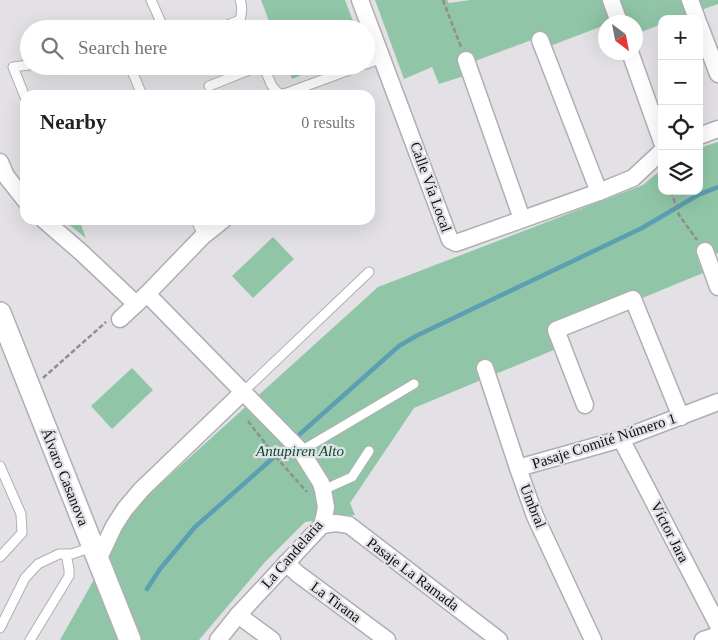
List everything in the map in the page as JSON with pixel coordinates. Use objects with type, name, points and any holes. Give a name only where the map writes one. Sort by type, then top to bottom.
[{"type":"street","name":"Calle Vía Local","points":[[360,0],[368,20]]},
{"type":"street","points":[[611,0],[616,15]]},
{"type":"street","points":[[690,0],[696,15]]},
{"type":"street","points":[[703,35],[718,74]]},
{"type":"street","name":"Calle Vía Local","points":[[375,40],[450,240],[456,243],[633,178],[658,156]]},
{"type":"street","points":[[540,40],[599,192]]},
{"type":"street","points":[[466,60],[522,219]]},
{"type":"street","points":[[633,60],[658,131]]},
{"type":"street","points":[[703,135],[718,129]]},
{"type":"street","points":[[0,162],[6,176],[20,194]]},
{"type":"street","name":"La Candelaria","points":[[50,225],[82,253],[142,299],[243,392],[301,452],[321,484],[326,507],[322,525],[238,615],[218,640]]},
{"type":"street","points":[[120,319],[203,236],[217,225]]},
{"type":"street","points":[[705,251],[718,287]]},
{"type":"street","points":[[585,404],[556,330],[633,299],[681,417]]},
{"type":"street","name":"Álvaro Casanova","points":[[0,313],[130,640]]},
{"type":"street","name":"Umbral","points":[[484,368],[536,516],[593,640]]},
{"type":"street","points":[[95,554],[125,509],[142,489],[243,392]]},
{"type":"street","name":"Pasaje Comité Número 1","points":[[518,468],[621,439],[718,402]]},
{"type":"street","name":"Víctor Jara","points":[[621,439],[718,625]]},
{"type":"street","name":"Pasaje La Ramada","points":[[322,525],[336,523],[349,525],[499,640]]},
{"type":"street","name":"La Tirana","points":[[286,564],[387,640]]},
{"type":"street","points":[[238,615],[272,640]]},
{"type":"street","points":[[703,640],[718,635]]},
{"type":"lane","points":[[151,0],[160,20]]},
{"type":"lane","points":[[240,0],[242,13],[240,20]]},
{"type":"lane","points":[[375,61],[382,58]]},
{"type":"lane","points":[[20,66],[13,67],[22,90]]},
{"type":"lane","points":[[134,75],[140,90]]},
{"type":"lane","points":[[209,86],[237,75]]},
{"type":"lane","points":[[267,75],[271,87],[275,90]]},
{"type":"lane","points":[[295,90],[336,75]]},
{"type":"lane","points":[[198,225],[203,236]]},
{"type":"lane","points":[[243,392],[369,272]]},
{"type":"lane","points":[[301,452],[414,384]]},
{"type":"lane","points":[[323,490],[352,477],[369,451]]},
{"type":"lane","points":[[0,466],[21,514],[22,533],[0,557]]},
{"type":"lane","points":[[0,628],[25,578],[38,564],[59,554],[95,554]]},
{"type":"lane","points":[[30,640],[69,576],[66,554]]},
{"type":"path","points":[[444,0],[466,60]]},
{"type":"path","points":[[672,195],[679,215],[705,251]]},
{"type":"path","points":[[30,388],[109,320],[120,319]]},
{"type":"path","points":[[243,414],[275,456],[307,492]]},
{"type":"green space","points":[[261,0],[345,0],[353,20],[269,20]]},
{"type":"green space","points":[[375,0],[447,0],[449,3],[470,0],[718,0],[718,4],[687,15],[658,15],[658,26],[643,31],[643,15],[598,15],[598,28],[550,46],[545,35],[462,66],[464,76],[439,84],[432,67],[404,79]]},
{"type":"green space","points":[[290,75],[302,75],[292,79]]},
{"type":"green space","name":"Antupiren Alto","points":[[718,142],[718,253],[698,260],[703,273],[550,336],[556,349],[414,408],[350,503],[355,515],[305,522],[265,562],[199,640],[60,640],[132,512],[146,497],[378,287],[643,185],[658,172],[658,195],[703,195],[703,147]]},
{"type":"green space","points":[[69,225],[81,225],[86,238]]},
{"type":"green space","points":[[273,237],[294,259],[253,298],[232,276]]},
{"type":"green space","points":[[132,368],[153,390],[112,429],[91,406]]},
{"type":"waterway","points":[[300,434],[399,346],[416,336],[642,228],[698,195],[718,187]]},
{"type":"waterway","points":[[147,589],[160,569],[195,527],[282,450]]}]
